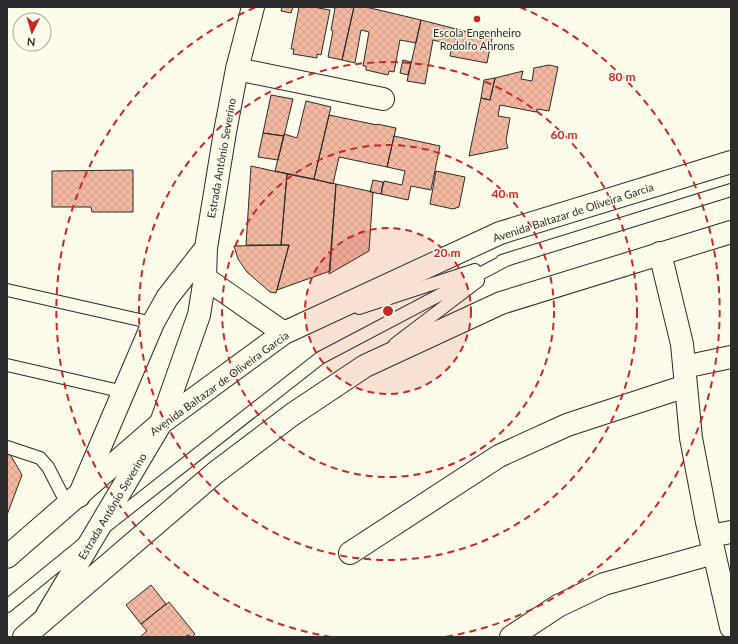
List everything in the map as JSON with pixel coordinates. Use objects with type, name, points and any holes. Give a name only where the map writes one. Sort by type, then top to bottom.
[{"type":"main road","name":"Estrada Antônio Severino","points":[[42,629],[161,423],[199,315],[205,278],[206,248],[225,132],[237,69],[253,7]]},
{"type":"main road","points":[[237,69],[383,99]]},
{"type":"main road","name":"Avenida Baltazar de Oliveira Garcia","points":[[7,557],[161,423],[284,333],[500,234],[731,162]]},
{"type":"main road","points":[[24,637],[42,629],[215,473],[293,414],[366,366],[501,303],[731,232]]},
{"type":"main road","name":"Estrada Antônio Severino","points":[[73,501],[124,392],[153,323],[167,298],[206,248]]},
{"type":"main road","points":[[660,254],[682,344],[691,438],[712,545],[731,626]]},
{"type":"main road","points":[[205,278],[284,333]]},
{"type":"main road","points":[[350,553],[499,456],[567,425],[731,357]]},
{"type":"main road","points":[[511,637],[558,606],[604,584],[712,545],[731,532]]},
{"type":"lane","points":[[284,333],[508,259],[731,190]]},
{"type":"lane","points":[[366,366],[508,259]]},
{"type":"lane","points":[[7,606],[320,358],[508,259]]},
{"type":"lane","points":[[7,290],[153,323]]},
{"type":"lane","points":[[7,365],[124,392]]},
{"type":"lane","points":[[7,447],[40,458],[73,501]]},
{"type":"building","points":[[282,7],[293,7],[291,13],[281,11]]},
{"type":"building","points":[[299,7],[313,7],[330,10],[321,55],[317,54],[317,58],[293,54],[294,49],[291,49]]},
{"type":"building","points":[[330,7],[354,7],[342,60],[328,57],[333,31],[331,30],[335,8]]},
{"type":"building","points":[[354,7],[366,7],[421,20],[416,43],[400,40],[394,72],[389,71],[388,75],[366,70],[366,66],[363,66],[369,32],[361,30],[355,63],[342,60]]},
{"type":"building","points":[[421,20],[492,38],[487,63],[450,56],[451,48],[440,45],[441,42],[433,40],[425,84],[407,81]]},
{"type":"building","points":[[403,60],[411,62],[408,75],[400,73]]},
{"type":"building","points":[[549,65],[558,67],[549,111],[537,109],[536,112],[500,105],[498,116],[510,118],[506,141],[508,148],[469,156],[481,98],[490,100],[495,78],[523,71],[521,79],[532,81],[534,68]]},
{"type":"building","points":[[495,78],[490,100],[481,98],[484,80]]},
{"type":"building","points":[[271,95],[293,99],[284,136],[263,133]]},
{"type":"building","points":[[306,101],[331,107],[314,179],[275,171],[284,134],[297,138]]},
{"type":"building","points":[[329,115],[396,128],[387,167],[339,157],[333,184],[314,179]]},
{"type":"building","points":[[263,133],[284,136],[278,160],[258,157]]},
{"type":"building","points":[[394,136],[440,146],[431,190],[411,186],[408,200],[381,194],[384,181],[402,185],[405,171],[387,167]]},
{"type":"building","points":[[251,166],[287,174],[281,245],[246,245]]},
{"type":"building","points":[[133,170],[133,212],[92,212],[91,207],[52,207],[52,171]]},
{"type":"building","points":[[436,171],[465,177],[459,207],[453,209],[430,204]]},
{"type":"building","points":[[287,174],[336,184],[330,271],[277,290],[289,245],[281,245]]},
{"type":"building","points":[[373,180],[383,182],[381,194],[370,192]]},
{"type":"building","points":[[336,184],[373,192],[369,251],[329,274]]},
{"type":"building","points":[[289,245],[276,293],[270,292],[247,272],[238,259],[234,246]]},
{"type":"building","points":[[7,449],[22,475],[7,515]]},
{"type":"building","points":[[151,585],[166,604],[141,624],[126,605]]},
{"type":"building","points":[[169,602],[195,634],[192,637],[188,635],[185,637],[140,637],[147,631],[141,624]]},
{"type":"place","name":"Escola Engenheiro Rodolfo Ahrons","points":[[477,19]]}]
